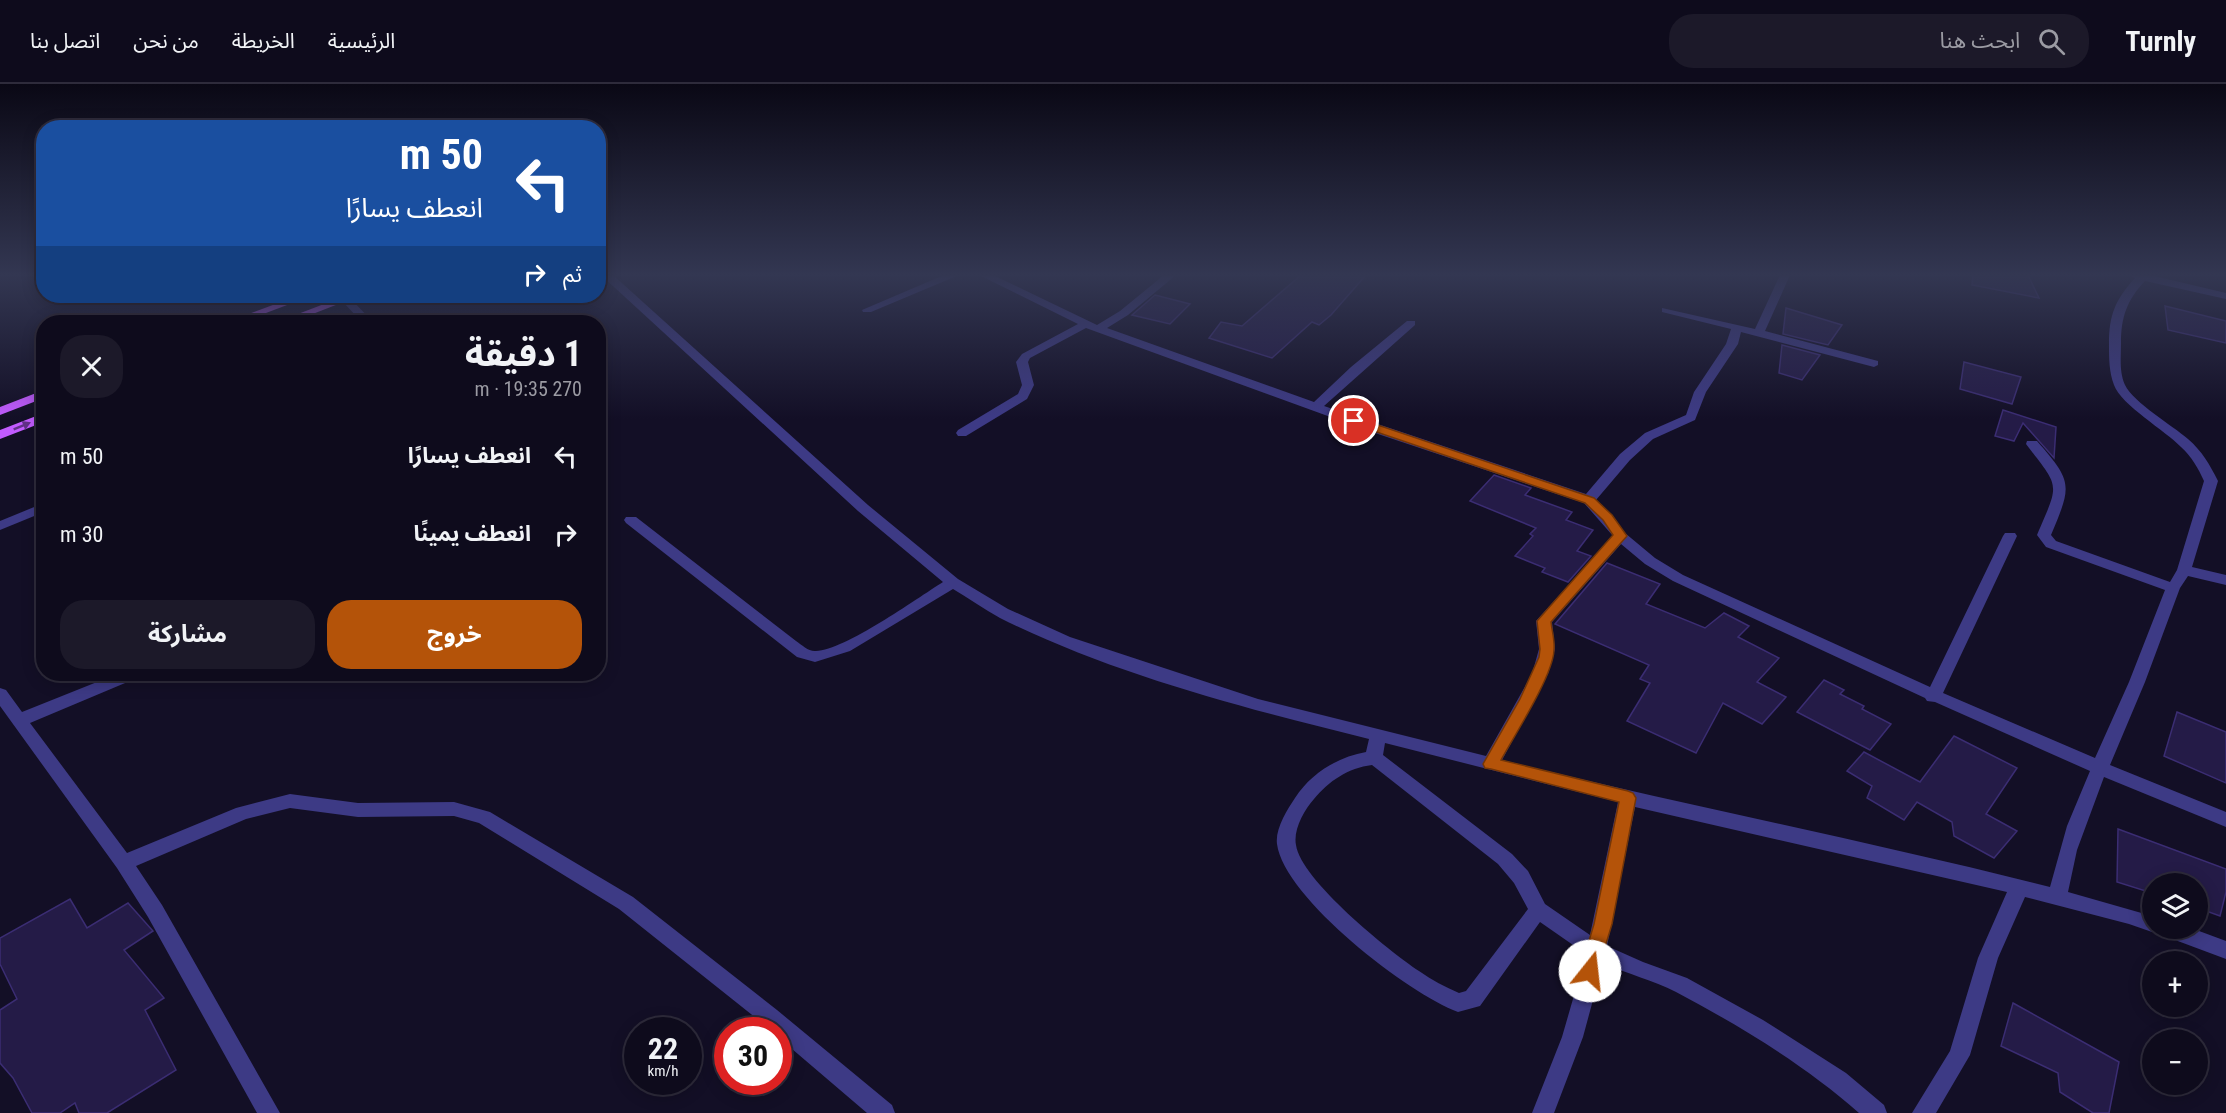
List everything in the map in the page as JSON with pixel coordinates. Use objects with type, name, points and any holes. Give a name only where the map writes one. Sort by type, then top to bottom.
[{"type":"main road","points":[[0,411],[36,397]]},
{"type":"main road","points":[[0,435],[36,420]]},
{"type":"street","points":[[659,323],[863,508],[953,582],[1003,613],[1064,641],[1257,705],[1628,798],[1951,870],[2142,920]]},
{"type":"street","points":[[1084,323],[1316,407],[1589,500],[1607,518],[1620,536],[1650,561],[1678,578],[1933,697],[2099,769],[2226,820]]},
{"type":"street","points":[[962,433],[1023,396],[1028,385],[1022,362],[1026,356],[1101,323]]},
{"type":"street","points":[[1316,407],[1355,370],[1411,323]]},
{"type":"street","points":[[1720,323],[1874,363]]},
{"type":"street","points":[[1759,333],[1763,323]]},
{"type":"street","points":[[2057,898],[2061,869],[2070,836],[2126,710],[2173,588],[2184,570],[2211,481],[2201,461],[2185,443],[2146,413],[2120,387],[2115,367],[2115,323]]},
{"type":"street","points":[[1589,500],[1625,457],[1649,436],[1691,417],[1700,392],[1731,344],[1737,327]]},
{"type":"street","points":[[2032,444],[2061,479],[2062,490],[2044,535],[2046,538],[2061,549],[2173,588]]},
{"type":"street","points":[[0,526],[36,510]]},
{"type":"street","points":[[631,520],[790,645],[812,657],[846,647],[953,582]]},
{"type":"street","points":[[1491,764],[1527,700],[1546,657],[1544,621],[1620,536]]},
{"type":"street","points":[[1933,697],[2010,536]]},
{"type":"street","points":[[2184,570],[2226,580]]},
{"type":"street","points":[[20,720],[114,681]]},
{"type":"street","points":[[0,694],[124,863],[155,911],[268,1113]]},
{"type":"street","points":[[1374,758],[1378,735]]},
{"type":"street","points":[[1538,910],[1473,999],[1458,1003],[1406,974],[1306,884],[1286,844],[1296,808],[1318,781],[1347,763],[1374,758],[1398,774],[1441,811],[1505,859],[1521,877],[1538,910],[1596,951],[1680,984],[1756,1027],[1838,1080],[1876,1113]]},
{"type":"street","points":[[1543,1113],[1560,1075],[1596,951],[1628,798]]},
{"type":"street","points":[[124,863],[242,813],[290,801],[358,810],[454,809],[484,817],[626,903],[770,1017],[884,1113]]},
{"type":"street","points":[[1923,1113],[1959,1055],[1988,958],[2019,888]]},
{"type":"street","points":[[2196,939],[2226,950]]},
{"type":"building","points":[[1220,323],[1242,326],[1245,323],[1311,323],[1272,358],[1209,338]]},
{"type":"building","points":[[1784,323],[1842,325],[1828,345],[1783,334]]},
{"type":"building","points":[[2167,323],[2226,323],[2226,343],[2168,330]]},
{"type":"building","points":[[1782,345],[1820,355],[1802,380],[1779,373]]},
{"type":"building","points":[[1964,362],[2021,377],[2012,404],[1960,389]]},
{"type":"building","points":[[2003,410],[2056,427],[2054,458],[2023,423],[2014,441],[1995,436]]},
{"type":"building","points":[[1494,475],[1531,488],[1525,495],[1572,512],[1566,520],[1593,530],[1577,551],[1591,556],[1568,582],[1542,572],[1545,568],[1515,556],[1533,536],[1530,534],[1536,528],[1470,501]]},
{"type":"building","points":[[1607,563],[1660,584],[1646,604],[1705,628],[1724,613],[1749,626],[1738,637],[1779,658],[1757,682],[1786,697],[1762,724],[1723,703],[1696,753],[1627,721],[1650,683],[1640,679],[1649,665],[1555,624]]},
{"type":"building","points":[[1824,680],[1844,690],[1840,694],[1864,706],[1862,709],[1891,724],[1870,750],[1797,712]]},
{"type":"building","points":[[2177,712],[2226,732],[2226,783],[2164,756]]},
{"type":"building","points":[[1954,736],[2017,768],[1986,814],[2017,831],[1994,858],[1954,836],[1952,822],[1917,802],[1904,820],[1867,798],[1872,786],[1847,771],[1864,752],[1920,782]]},
{"type":"building","points":[[2118,829],[2226,869],[2226,892],[2220,916],[2208,912],[2208,873],[2142,873],[2142,890],[2117,882]]},
{"type":"building","points":[[70,899],[87,928],[128,903],[153,931],[124,950],[164,998],[145,1010],[176,1070],[107,1113],[79,1113],[75,1103],[60,1113],[32,1113],[13,1078],[0,1063],[0,1010],[17,999],[0,964],[0,938]]},
{"type":"building","points":[[2013,1003],[2119,1062],[2109,1113],[2093,1113],[2060,1092],[2058,1073],[2001,1046]]},
{"type":"route","points":[[1354,421],[1589,500],[1607,518],[1620,536],[1544,621],[1546,657],[1527,700],[1491,764],[1628,798],[1603,924],[1590,971]]}]
